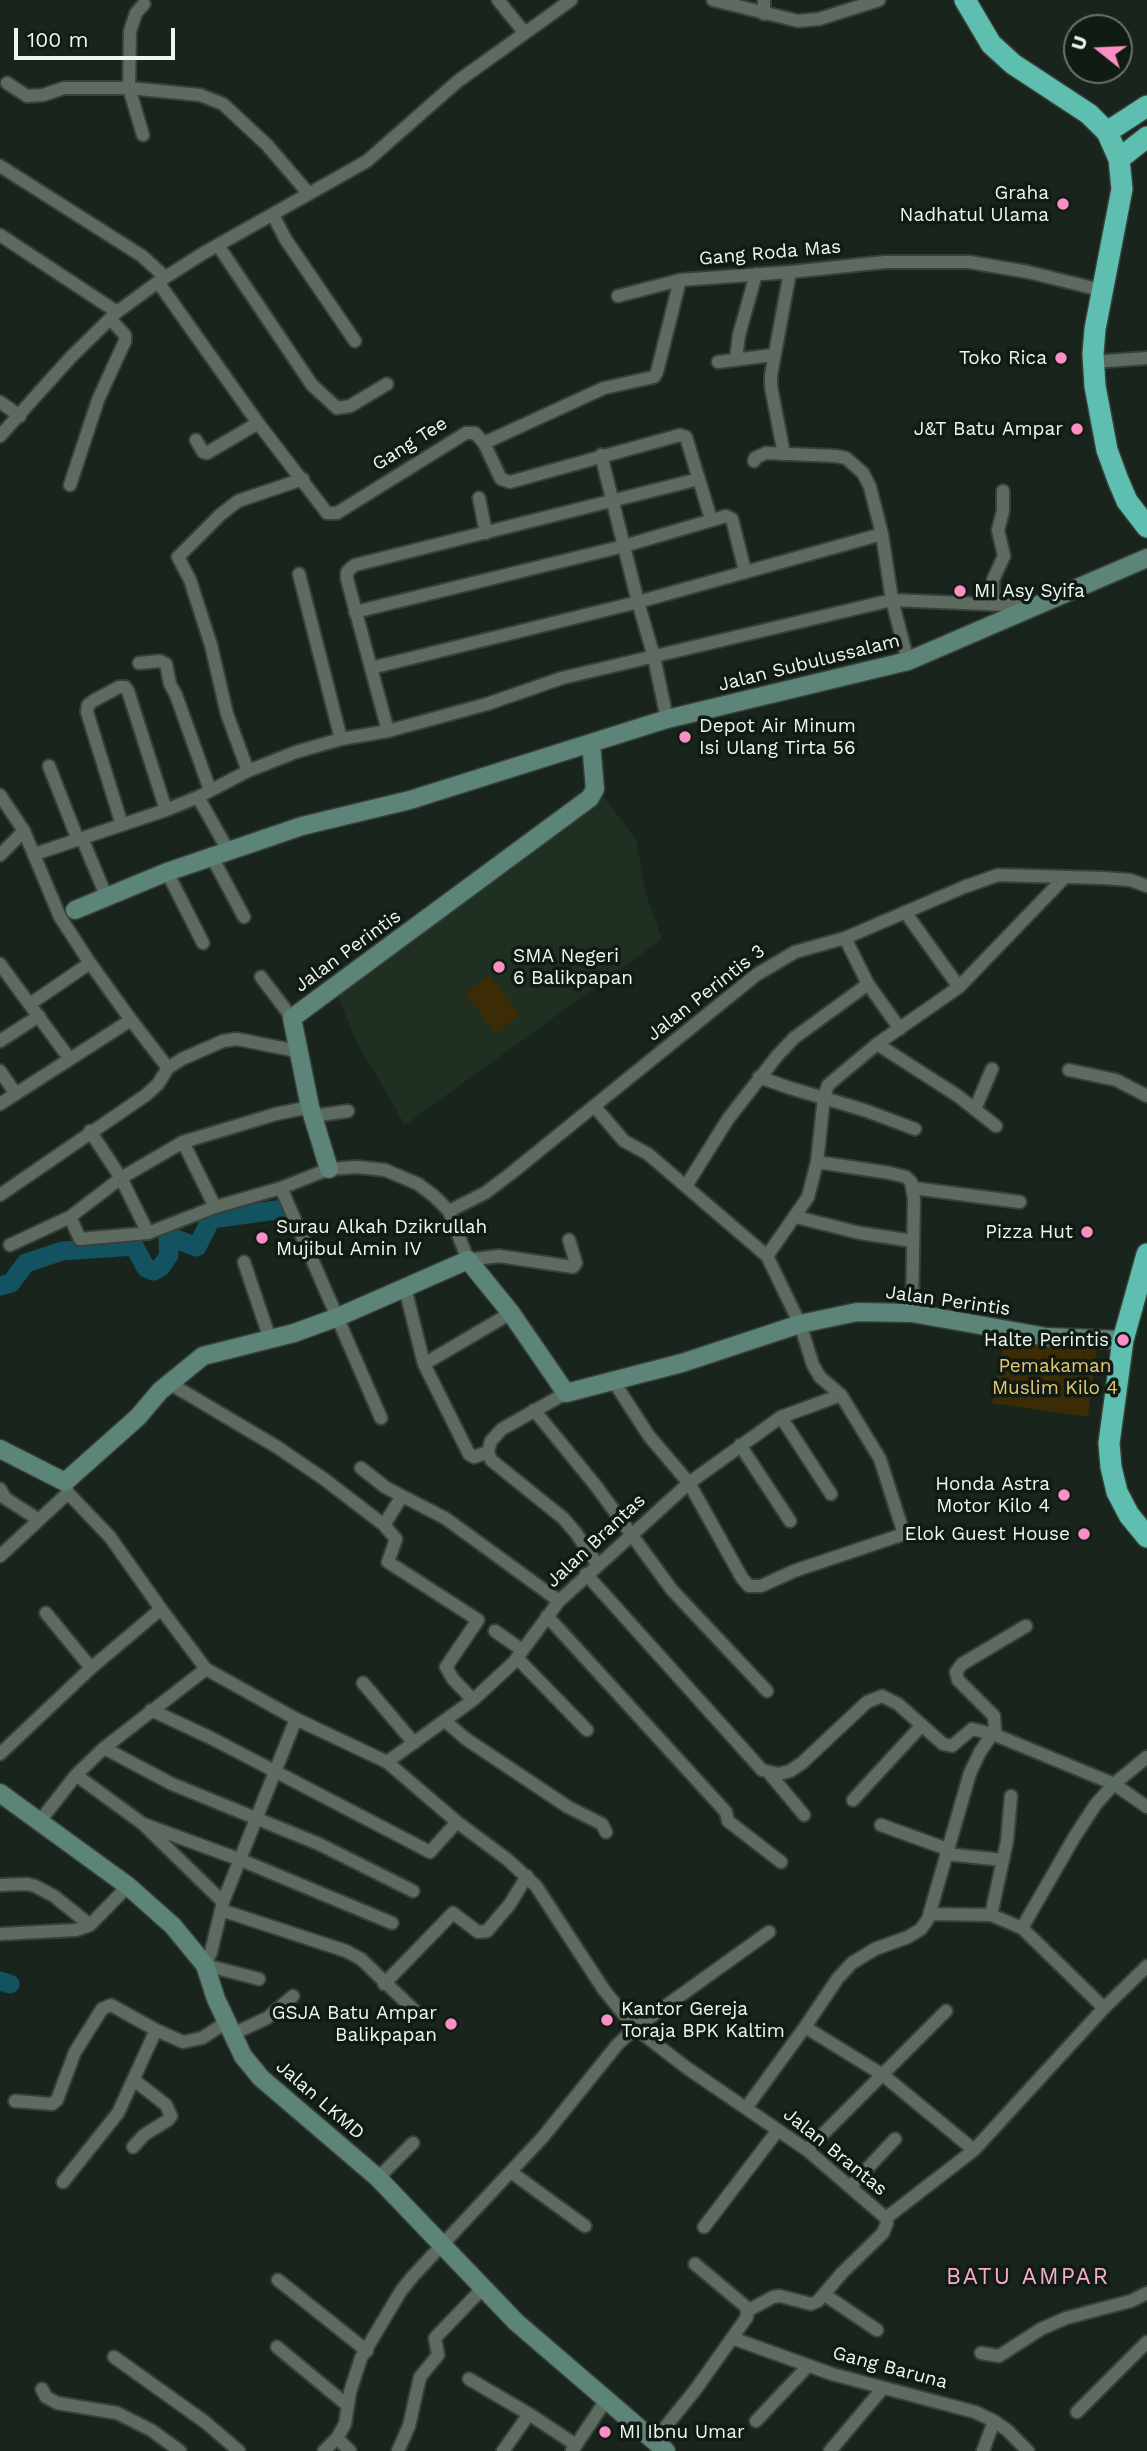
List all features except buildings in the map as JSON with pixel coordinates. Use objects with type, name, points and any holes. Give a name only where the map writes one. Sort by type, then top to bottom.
[{"type":"highway","points":[[965,0],[991,44],[1013,64],[1089,114],[1107,132],[1119,159],[1122,189],[1101,290],[1093,362],[1107,450],[1127,501],[1146,526]]},
{"type":"highway","points":[[1107,132],[1147,106]]},
{"type":"highway","points":[[1119,159],[1147,137]]},
{"type":"highway","points":[[1147,1254],[1141,1297],[1123,1340],[1109,1443],[1117,1492],[1129,1514],[1147,1537]]},
{"type":"street","points":[[498,0],[524,32]]},
{"type":"street","points":[[0,436],[71,357],[114,315],[162,279],[367,161],[458,80],[571,0]]},
{"type":"street","points":[[713,0],[798,21],[819,19],[879,0]]},
{"type":"street","points":[[764,0],[764,14]]},
{"type":"street","points":[[143,135],[129,89],[130,31],[136,13],[144,4]]},
{"type":"street","points":[[8,83],[27,96],[64,88],[129,89],[200,95],[223,104],[267,145],[309,194]]},
{"type":"street","name":"Gang Tee","points":[[0,166],[142,256],[162,279],[258,423],[327,513],[333,514],[466,433],[475,433],[484,443]]},
{"type":"street","points":[[272,215],[355,341]]},
{"type":"street","points":[[0,235],[114,315],[125,335],[125,341],[98,400],[70,485]]},
{"type":"street","points":[[219,247],[312,385],[337,408],[350,406],[387,384]]},
{"type":"street","name":"Gang Roda Mas","points":[[484,443],[604,388],[654,376],[680,280],[790,272],[885,261],[969,262],[1028,272],[1101,290]]},
{"type":"street","points":[[784,454],[771,387],[773,355],[790,272]]},
{"type":"street","points":[[736,359],[738,335],[756,274]]},
{"type":"street","points":[[618,296],[680,280]]},
{"type":"street","points":[[718,362],[773,355]]},
{"type":"street","points":[[1093,362],[1147,358]]},
{"type":"street","points":[[0,402],[20,416]]},
{"type":"street","points":[[196,440],[202,452],[207,453],[258,423]]},
{"type":"street","points":[[484,443],[500,479],[505,482],[683,435],[711,519]]},
{"type":"street","points":[[754,461],[766,453],[836,456],[856,465],[863,473],[870,487],[892,600],[908,661]]},
{"type":"street","points":[[601,455],[654,657],[667,719]]},
{"type":"street","points":[[248,771],[228,714],[211,645],[190,580],[178,557],[220,515],[239,501],[303,479]]},
{"type":"street","points":[[388,731],[346,579],[347,572],[355,565],[699,479]]},
{"type":"street","points":[[993,604],[993,580],[1004,556],[998,530],[1003,512],[1003,491]]},
{"type":"street","points":[[479,498],[486,533]]},
{"type":"street","points":[[355,612],[624,545],[726,516],[732,519],[745,571]]},
{"type":"street","points":[[371,668],[638,602],[881,534]]},
{"type":"street","name":"Jalan Subulussalam","points":[[75,910],[167,872],[302,826],[410,800],[667,719],[908,661],[1147,558]]},
{"type":"street","points":[[299,574],[341,739]]},
{"type":"street","points":[[35,854],[166,810],[248,771],[296,752],[487,704],[562,678],[892,600],[1032,606]]},
{"type":"street","points":[[139,663],[160,660],[166,664],[170,684],[210,790]]},
{"type":"street","points":[[122,825],[87,712],[89,703],[119,687],[125,687],[128,691],[166,810]]},
{"type":"street","name":"Jalan Perintis","points":[[329,1169],[297,1051],[292,1018],[590,798],[595,789],[591,743]]},
{"type":"street","points":[[49,766],[107,898]]},
{"type":"street","points":[[0,795],[24,831],[60,916],[90,963],[168,1068]]},
{"type":"street","points":[[198,797],[244,917]]},
{"type":"street","points":[[0,855],[24,831]]},
{"type":"street","points":[[167,872],[203,943]]},
{"type":"street","name":"Jalan Perintis 3","points":[[449,1210],[485,1193],[756,975],[795,952],[845,938],[998,875],[1119,879],[1147,886]]},
{"type":"street","points":[[767,1256],[808,1197],[817,1162],[824,1097],[828,1085],[877,1044],[959,986],[1063,878]]},
{"type":"street","points":[[905,912],[959,986]]},
{"type":"street","points":[[845,938],[868,984],[900,1029]]},
{"type":"street","points":[[30,1004],[90,963]]},
{"type":"street","points":[[0,964],[69,1058]]},
{"type":"street","points":[[261,977],[292,1018]]},
{"type":"street","points":[[686,1186],[728,1119],[759,1077],[794,1038],[868,984]]},
{"type":"street","points":[[0,1041],[39,1016]]},
{"type":"street","points":[[0,1104],[131,1020]]},
{"type":"street","points":[[0,1195],[146,1095],[158,1084],[168,1068],[223,1041],[237,1039],[297,1051]]},
{"type":"street","points":[[877,1044],[996,1126]]},
{"type":"street","points":[[975,1109],[992,1069]]},
{"type":"street","points":[[1069,1070],[1116,1080],[1147,1096]]},
{"type":"street","points":[[0,1071],[16,1094]]},
{"type":"street","points":[[759,1077],[915,1129]]},
{"type":"street","points":[[595,1107],[624,1141],[648,1153],[767,1256],[800,1324],[813,1365],[820,1377],[841,1395],[880,1459],[904,1534],[794,1571],[761,1586],[749,1586],[688,1483],[649,1436],[614,1382]]},
{"type":"street","points":[[9,1245],[70,1217],[121,1178],[183,1142],[276,1114],[348,1111]]},
{"type":"street","points":[[90,1131],[121,1178],[148,1233]]},
{"type":"street","points":[[183,1142],[215,1207]]},
{"type":"street","points":[[817,1162],[906,1177],[913,1188],[912,1313]]},
{"type":"street","points":[[70,1217],[80,1239],[148,1233],[215,1207],[281,1188],[329,1169],[357,1167],[385,1170],[418,1184],[449,1210],[468,1260],[511,1313],[566,1393],[502,1429],[491,1441],[488,1452],[491,1460],[563,1518],[597,1564]]},
{"type":"street","points":[[281,1188],[381,1418]]},
{"type":"street","points":[[913,1188],[1020,1202]]},
{"type":"street","points":[[796,1217],[860,1233],[913,1241]]},
{"type":"street","points":[[1,1554],[39,1520],[66,1488],[169,1383],[203,1356],[294,1333],[405,1289],[468,1260],[499,1256],[573,1267],[576,1263],[569,1240]]},
{"type":"street","points":[[244,1262],[270,1339]]},
{"type":"street","points":[[405,1289],[424,1364],[469,1454],[477,1457],[488,1452]]},
{"type":"street","name":"Jalan Perintis","points":[[566,1393],[682,1363],[800,1324],[856,1312],[912,1313],[1047,1337],[1123,1340]]},
{"type":"street","points":[[424,1364],[511,1313]]},
{"type":"street","points":[[169,1383],[277,1447],[384,1525],[396,1539],[387,1558],[388,1562],[478,1620],[446,1667],[453,1679],[473,1700]]},
{"type":"street","name":"Jalan Brantas","points":[[841,1395],[780,1417],[688,1483],[559,1601],[519,1654],[473,1700],[387,1762],[457,1822],[527,1876],[546,1899],[604,1990],[635,2028],[687,2068],[807,2150],[886,2218],[974,2150],[1104,2008],[1147,1966]]},
{"type":"street","points":[[534,1410],[596,1486],[672,1590],[767,1691]]},
{"type":"street","points":[[780,1417],[831,1494]]},
{"type":"street","points":[[740,1445],[790,1521]]},
{"type":"street","points":[[0,1449],[66,1488],[110,1537],[206,1669],[296,1719],[387,1762]]},
{"type":"street","points":[[360,1468],[385,1487],[445,1518],[559,1601]]},
{"type":"street","points":[[0,1489],[5,1499],[39,1520]]},
{"type":"street","points":[[384,1525],[402,1496]]},
{"type":"street","points":[[586,1574],[756,1766],[769,1773],[804,1815]]},
{"type":"street","points":[[0,1754],[91,1668],[161,1609]]},
{"type":"street","points":[[46,1613],[91,1668]]},
{"type":"street","points":[[547,1616],[726,1812],[729,1821],[781,1862]]},
{"type":"street","points":[[746,2108],[838,1978],[852,1963],[875,1949],[916,1932],[931,1914],[970,1773],[996,1726],[994,1716],[958,1680],[956,1672],[962,1664],[1027,1626]]},
{"type":"street","points":[[495,1631],[587,1730]]},
{"type":"street","points":[[40,1821],[76,1775],[104,1748],[206,1669]]},
{"type":"street","points":[[363,1683],[414,1743]]},
{"type":"street","points":[[769,1773],[790,1771],[802,1763],[867,1702],[877,1696],[884,1696],[894,1701],[935,1738],[949,1746],[972,1729],[993,1734],[1114,1784],[1147,1807]]},
{"type":"street","points":[[151,1710],[211,1738],[429,1852],[457,1822]]},
{"type":"street","points":[[259,1979],[205,1965],[211,1952],[222,1906],[296,1719]]},
{"type":"street","points":[[445,1721],[466,1740],[568,1807],[602,1824],[606,1832]]},
{"type":"street","points":[[853,1800],[922,1725]]},
{"type":"street","points":[[104,1748],[172,1783],[319,1844],[412,1891]]},
{"type":"street","points":[[1022,1928],[1084,1822],[1114,1784],[1147,1758]]},
{"type":"street","points":[[76,1775],[143,1824],[222,1906],[346,1951],[361,1959],[415,2011]]},
{"type":"street","name":"Jalan LKMD","points":[[0,1793],[128,1885],[173,1926],[205,1965],[243,2056],[261,2078],[378,2178],[525,2331],[660,2446]]},
{"type":"street","points":[[991,1916],[1003,1860],[1010,1796]]},
{"type":"street","points":[[143,1824],[241,1860],[392,1923]]},
{"type":"street","points":[[881,1825],[947,1851],[1003,1860]]},
{"type":"street","points":[[384,1984],[453,1913],[478,1932],[487,1931],[510,1904],[527,1876]]},
{"type":"street","points":[[0,1885],[35,1886],[54,1896],[90,1925]]},
{"type":"street","points":[[0,1934],[76,1930],[90,1925],[128,1885]]},
{"type":"street","points":[[931,1914],[991,1916],[1022,1928],[1104,2008]]},
{"type":"street","points":[[324,2451],[337,2438],[345,2424],[347,2405],[361,2358],[401,2291],[543,2137],[617,2045],[635,2028],[769,1932]]},
{"type":"street","points":[[15,2101],[52,2104],[57,2100],[75,2052],[102,2009],[111,2005],[156,2031],[183,2042],[267,2018],[293,1996]]},
{"type":"street","points":[[807,2150],[946,2011]]},
{"type":"street","points":[[805,2027],[883,2075],[974,2150]]},
{"type":"street","points":[[63,2182],[118,2113],[156,2031]]},
{"type":"street","points":[[133,2147],[144,2135],[171,2116],[166,2105],[134,2080]]},
{"type":"street","points":[[704,2227],[778,2130]]},
{"type":"street","points":[[850,2187],[895,2139]]},
{"type":"street","points":[[378,2178],[413,2143]]},
{"type":"street","points":[[512,2172],[584,2226]]},
{"type":"street","points":[[747,2311],[773,2297],[780,2296],[811,2304],[825,2295],[842,2273],[883,2233],[886,2218]]},
{"type":"street","points":[[660,2446],[743,2323],[747,2311],[745,2306],[695,2264]]},
{"type":"street","points":[[278,2280],[367,2351]]},
{"type":"street","points":[[398,2451],[409,2426],[420,2377],[438,2355],[435,2339],[483,2288]]},
{"type":"street","points":[[981,2353],[999,2356],[1041,2329],[1066,2318],[1130,2301],[1147,2293]]},
{"type":"street","points":[[825,2295],[877,2330]]},
{"type":"street","name":"Gang Baruna","points":[[732,2338],[808,2366],[962,2407],[994,2421],[1028,2451]]},
{"type":"street","points":[[1077,2412],[1147,2342]]},
{"type":"street","points":[[277,2347],[347,2405]]},
{"type":"street","points":[[114,2357],[175,2400],[239,2451]]},
{"type":"street","points":[[757,2421],[808,2366]]},
{"type":"street","points":[[469,2379],[529,2414],[574,2448],[606,2400]]},
{"type":"street","points":[[830,2451],[883,2388]]},
{"type":"street","points":[[41,2389],[46,2397],[57,2403],[117,2413],[151,2430],[180,2451]]},
{"type":"street","points":[[503,2451],[529,2414]]},
{"type":"street","points":[[983,2451],[994,2421]]},
{"type":"street","points":[[337,2438],[350,2451]]},
{"type":"shaded area","name":"SMA Negeri 6 Balikpapan","points":[[602,794],[636,840],[646,895],[662,939],[405,1125],[354,1037],[338,996]]},
{"type":"green space","points":[[490,975],[520,1015],[495,1034],[465,993]]},
{"type":"green space","name":"Pemakaman Muslim Kilo 4","points":[[1005,1336],[1097,1348],[1088,1417],[992,1403]]},
{"type":"waterway","points":[[0,1286],[11,1283],[26,1263],[62,1251],[134,1246],[146,1268],[154,1271],[161,1267],[169,1255],[168,1240],[173,1238],[197,1247],[211,1219],[284,1209]]},
{"type":"waterway","points":[[0,1981],[10,1984]]},
{"type":"place","name":"Graha Nadhatul Ulama","points":[[1063,204]]},
{"type":"place","name":"Toko Rica","points":[[1061,358]]},
{"type":"place","name":"J&T Batu Ampar","points":[[1077,429]]},
{"type":"place","name":"MI Asy Syifa","points":[[960,591]]},
{"type":"place","name":"Depot Air Minum Isi Ulang Tirta 56","points":[[685,737]]},
{"type":"place","name":"SMA Negeri 6 Balikpapan","points":[[499,967]]},
{"type":"place","name":"Pizza Hut","points":[[1087,1232]]},
{"type":"place","name":"Surau Alkah Dzikrullah Mujibul Amin IV","points":[[262,1238]]},
{"type":"place","name":"Halte Perintis","points":[[1123,1340]]},
{"type":"place","name":"Honda Astra Motor Kilo 4","points":[[1064,1495]]},
{"type":"place","name":"Elok Guest House","points":[[1084,1534]]},
{"type":"place","name":"Kantor Gereja Toraja BPK Kaltim","points":[[607,2020]]},
{"type":"place","name":"GSJA Batu Ampar Balikpapan","points":[[451,2024]]},
{"type":"place","name":"MI Ibnu Umar","points":[[605,2432]]},
{"type":"district","name":"BATU AMPAR","points":[[1028,2277]]}]
